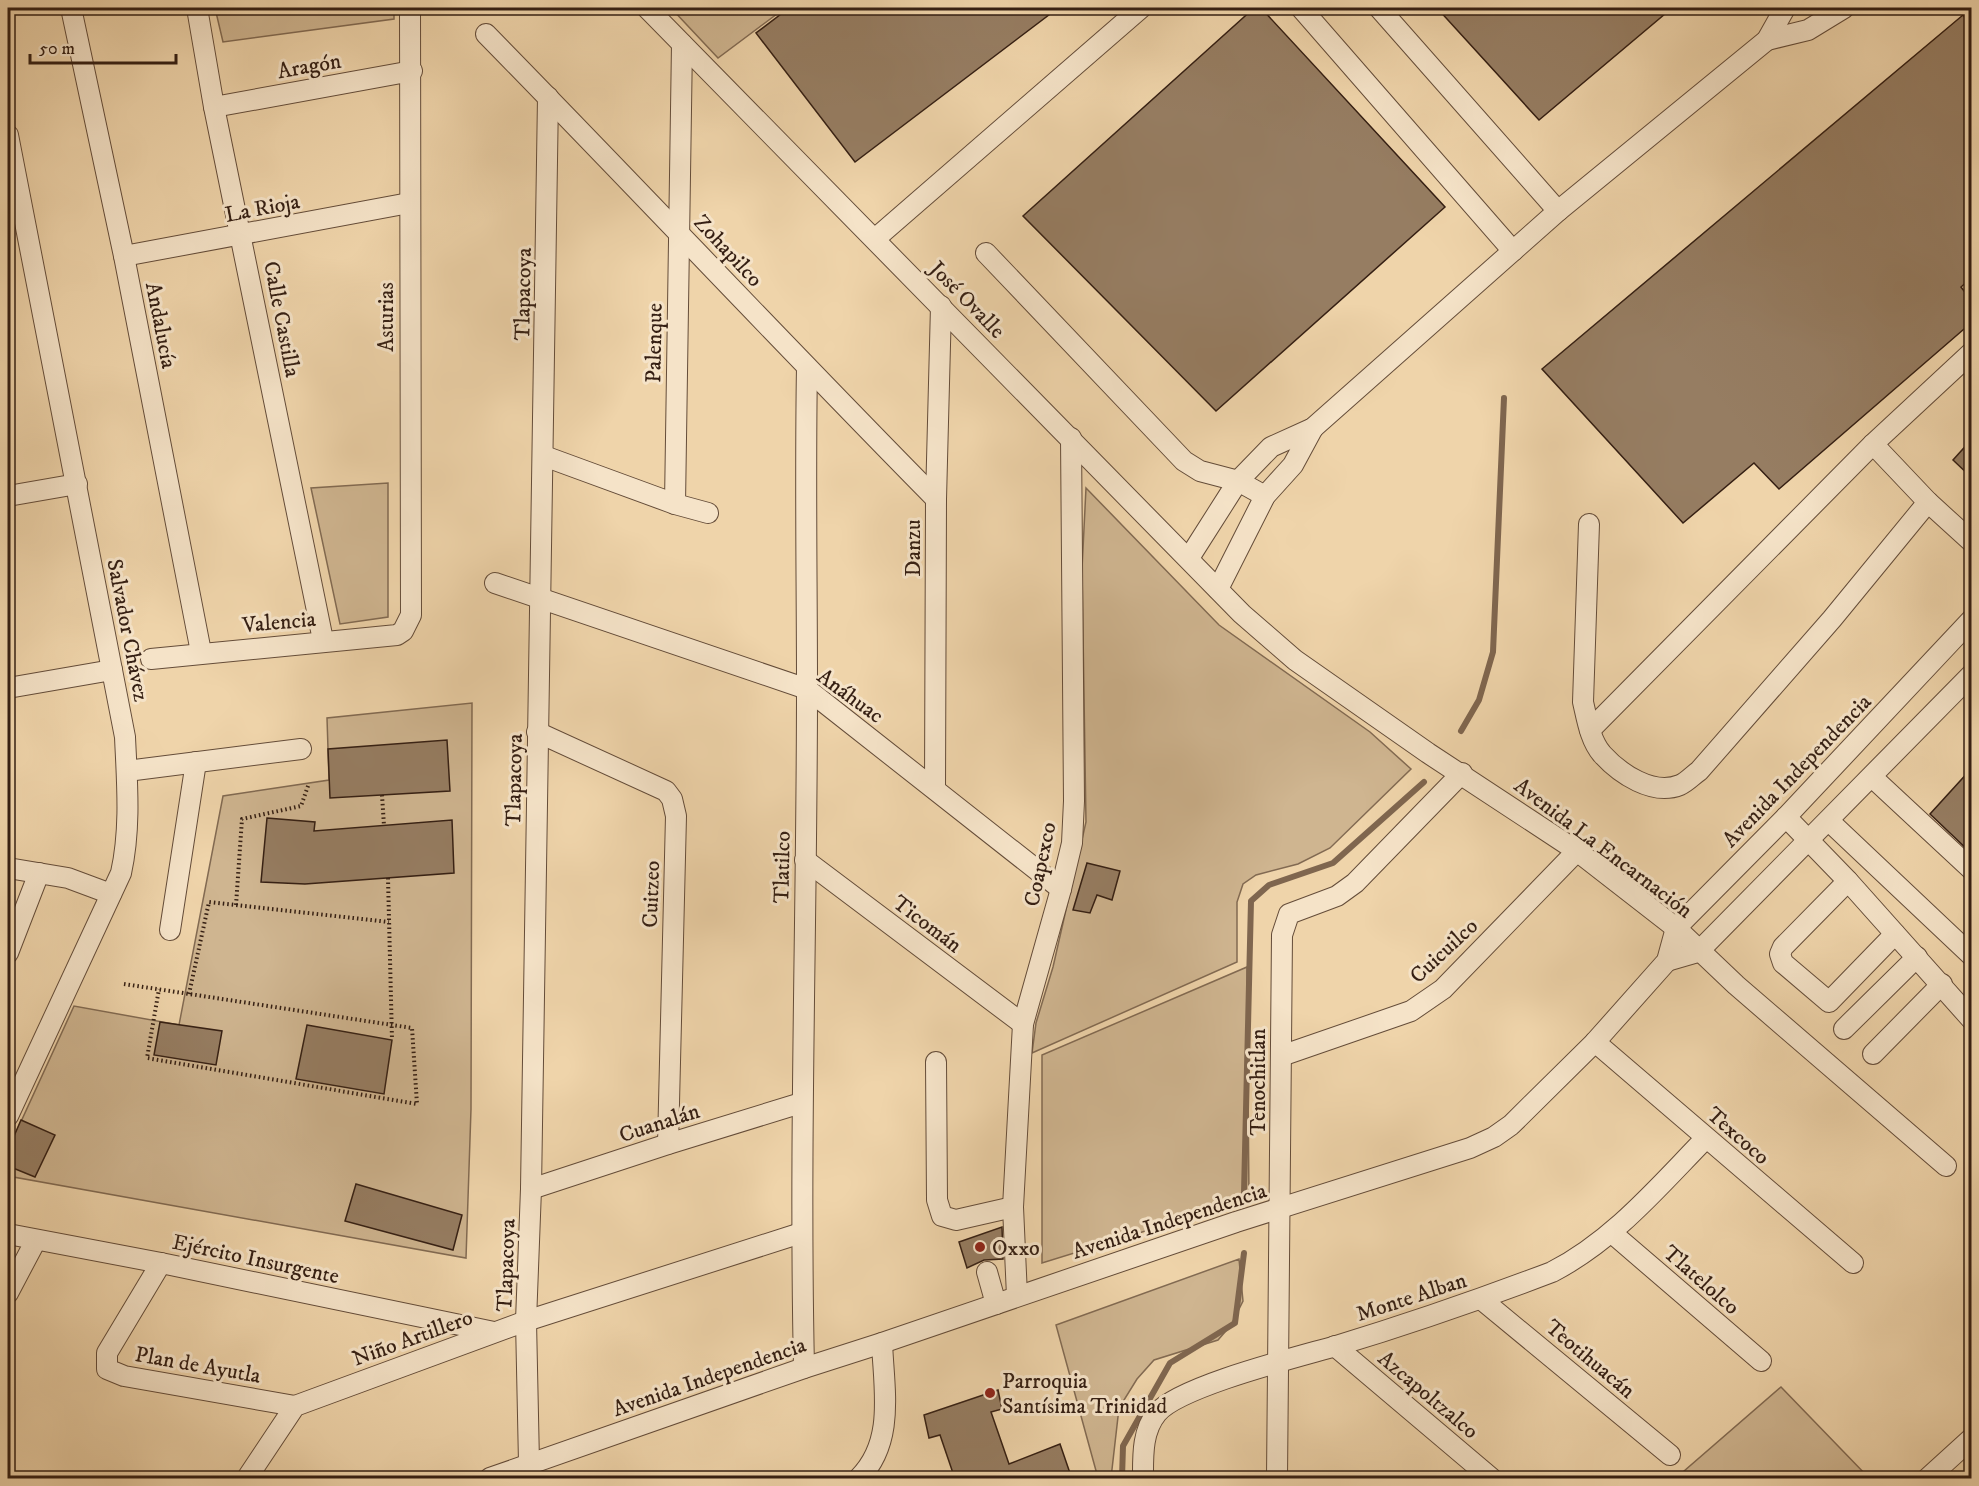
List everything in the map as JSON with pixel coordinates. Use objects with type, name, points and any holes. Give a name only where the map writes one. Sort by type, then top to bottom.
[{"type":"street","name":"Andalucía","points":[[71,8],[124,256],[201,652]]},
{"type":"street","name":"Calle Castilla","points":[[197,8],[214,107],[323,640]]},
{"type":"street","name":"Asturias","points":[[407,625],[411,615],[408,203],[412,71],[410,8]]},
{"type":"street","name":"José Ovalle","points":[[647,8],[876,238],[1218,589]]},
{"type":"street","points":[[876,238],[1141,8]]},
{"type":"street","points":[[1301,8],[1513,251]]},
{"type":"street","points":[[1379,8],[1558,211]]},
{"type":"street","points":[[1189,558],[1238,481],[1271,447],[1313,428],[1558,211],[1767,40],[1785,8]]},
{"type":"street","points":[[1767,40],[1808,30],[1844,8]]},
{"type":"street","name":"Zohapilco","points":[[486,34],[936,499]]},
{"type":"street","name":"Palenque","points":[[675,504],[682,44]]},
{"type":"street","name":"Aragón","points":[[214,107],[412,71]]},
{"type":"street","name":"Tlapacoya","points":[[529,1463],[526,1321],[531,1189],[548,97]]},
{"type":"street","name":"Salvador Chávez","points":[[8,135],[125,737],[127,771],[127,846],[121,873],[8,1116]]},
{"type":"street","name":"La Rioja","points":[[124,256],[242,236],[408,203]]},
{"type":"street","points":[[987,253],[1184,461],[1200,471],[1238,481],[1265,496]]},
{"type":"street","name":"Danzu","points":[[935,789],[936,499],[941,306]]},
{"type":"street","points":[[1590,730],[1873,444],[1971,352]]},
{"type":"street","name":"Tlatilco","points":[[804,1368],[801,1103],[807,689],[805,529],[807,368]]},
{"type":"street","points":[[1218,589],[1265,496],[1293,465],[1313,428]]},
{"type":"street","name":"Coapexco","points":[[1017,1296],[1013,1207],[1023,1024],[1072,843],[1074,801],[1071,438]]},
{"type":"street","points":[[1873,444],[1928,502],[1969,536]]},
{"type":"street","points":[[544,456],[675,504],[708,513]]},
{"type":"street","points":[[8,493],[77,484]]},
{"type":"street","points":[[1589,524],[1583,702],[1590,730],[1602,754],[1641,785],[1661,788],[1680,784],[1699,771],[1832,619],[1928,502]]},
{"type":"street","name":"Anáhuac","points":[[495,583],[807,689],[1061,889]]},
{"type":"street","name":"Avenida La Encarnación","points":[[1218,589],[1242,614],[1295,660],[1428,753],[1577,851],[1676,928],[1698,952],[1946,1166]]},
{"type":"street","name":"Avenida Independencia","points":[[490,1479],[529,1463],[804,1368],[1236,1222],[1470,1148],[1494,1137],[1511,1125],[1595,1042],[1667,961],[1676,928],[1786,818],[1971,619]]},
{"type":"street","name":"Valencia","points":[[151,659],[323,640],[397,635],[407,625]]},
{"type":"street","points":[[8,688],[112,670]]},
{"type":"street","points":[[1667,961],[1698,952],[1971,675]]},
{"type":"street","name":"Cuitzeo","points":[[537,732],[642,778],[666,791],[672,799],[676,816],[668,1143]]},
{"type":"street","points":[[127,771],[301,749]]},
{"type":"street","points":[[170,930],[196,762]]},
{"type":"street","name":"Tenochitlan","points":[[1280,1477],[1279,1361],[1272,1211],[1281,1056],[1284,922],[1289,914],[1336,896],[1355,883],[1456,770]]},
{"type":"street","points":[[1872,777],[1971,870]]},
{"type":"street","points":[[1786,818],[1810,839],[1942,984],[1971,1020]]},
{"type":"street","points":[[1829,821],[1971,956]]},
{"type":"street","name":"Cuicuilco","points":[[1281,1056],[1411,1011],[1443,989],[1577,851]]},
{"type":"street","name":"Ticomán","points":[[805,860],[1023,1024]]},
{"type":"street","points":[[8,868],[68,878],[111,894]]},
{"type":"street","points":[[8,953],[39,873]]},
{"type":"street","points":[[1848,881],[1783,947],[1780,954],[1783,963],[1829,1002],[1895,934]]},
{"type":"street","points":[[1844,1029],[1917,957]]},
{"type":"street","points":[[1873,1054],[1942,984]]},
{"type":"street","name":"Texcoco","points":[[1595,1042],[1853,1263]]},
{"type":"street","points":[[936,1062],[937,1200],[942,1216],[956,1220],[1013,1207]]},
{"type":"street","name":"Cuanalán","points":[[531,1189],[668,1143],[801,1103]]},
{"type":"street","name":"Monte Alban","points":[[1143,1479],[1146,1436],[1158,1412],[1173,1400],[1279,1361],[1335,1346],[1481,1299],[1552,1272],[1576,1260],[1612,1233],[1706,1138]]},
{"type":"street","name":"Niño Artillero","points":[[295,1406],[526,1321],[801,1233]]},
{"type":"street","name":"Tlatelolco","points":[[1612,1233],[1761,1361]]},
{"type":"street","name":"Ejército Insurgente","points":[[8,1234],[161,1263],[494,1332]]},
{"type":"street","points":[[8,1293],[36,1240]]},
{"type":"street","name":"Plan de Ayutla","points":[[161,1263],[107,1353],[107,1369],[124,1376],[295,1406]]},
{"type":"street","points":[[987,1272],[996,1304]]},
{"type":"street","name":"Teotihuacán","points":[[1481,1299],[1670,1455]]},
{"type":"street","points":[[859,1479],[867,1470],[881,1443],[886,1420],[882,1343]]},
{"type":"street","name":"Azcapoltzalco","points":[[1335,1346],[1491,1479]]},
{"type":"street","points":[[247,1479],[295,1406]]},
{"type":"street","points":[[1928,1479],[1971,1438]]},
{"type":"path","points":[[236,905],[242,819],[301,806],[309,783]]},
{"type":"path","points":[[382,795],[384,825]]},
{"type":"path","points":[[388,878],[392,1040]]},
{"type":"path","points":[[189,994],[209,903],[389,922]]},
{"type":"path","points":[[124,984],[159,989],[412,1028],[417,1104],[147,1058],[159,989]]},
{"type":"shaded area","points":[[215,8],[394,8],[394,19],[223,42]]},
{"type":"shaded area","points":[[671,8],[785,8],[718,58]]},
{"type":"shaded area","points":[[388,483],[388,617],[340,624],[311,488]]},
{"type":"shaded area","points":[[1086,488],[1219,625],[1370,732],[1411,769],[1330,848],[1298,864],[1256,875],[1243,884],[1237,902],[1237,962],[1032,1053],[1036,1023],[1053,967],[1086,822],[1082,569]]},
{"type":"shaded area","points":[[472,703],[471,1109],[466,1258],[8,1176],[8,1150],[74,1006],[179,1025],[223,796],[329,780],[327,718]]},
{"type":"shaded area","points":[[1247,967],[1249,1199],[1042,1263],[1042,1055]]},
{"type":"shaded area","points":[[1239,1259],[1243,1301],[1231,1325],[1218,1340],[1154,1360],[1137,1379],[1119,1408],[1111,1478],[1098,1478],[1056,1325]]},
{"type":"shaded area","points":[[1781,1387],[1869,1478],[1676,1478]]},
{"type":"building","points":[[789,8],[1058,8],[855,162],[756,33]]},
{"type":"building","points":[[1254,8],[1261,8],[1445,207],[1216,411],[1023,216]]},
{"type":"building","points":[[1437,8],[1672,8],[1539,120]]},
{"type":"building","points":[[1963,15],[1971,26],[1971,278],[1961,287],[1971,300],[1971,323],[1779,489],[1754,463],[1683,523],[1542,369]]},
{"type":"building","points":[[1971,440],[1971,477],[1953,460]]},
{"type":"building","points":[[447,740],[450,791],[330,798],[328,749]]},
{"type":"building","points":[[1971,769],[1971,853],[1930,814]]},
{"type":"building","points":[[267,818],[315,822],[314,831],[452,820],[454,873],[305,884],[261,882]]},
{"type":"building","points":[[1087,863],[1120,871],[1112,900],[1097,895],[1090,913],[1073,910]]},
{"type":"building","points":[[160,1022],[222,1031],[216,1065],[154,1055]]},
{"type":"building","points":[[307,1025],[392,1040],[384,1094],[296,1079]]},
{"type":"building","points":[[21,1120],[55,1135],[35,1177],[8,1166],[8,1150]]},
{"type":"building","points":[[356,1184],[462,1215],[453,1250],[345,1221]]},
{"type":"building","points":[[1002,1227],[1003,1259],[984,1260],[967,1268],[959,1242]]},
{"type":"building","points":[[998,1390],[1002,1409],[991,1412],[1009,1464],[1060,1444],[1072,1479],[955,1479],[940,1435],[929,1438],[924,1415]]},
{"type":"waterway","points":[[1461,731],[1479,700],[1493,652],[1504,398]]},
{"type":"waterway","points":[[1244,1193],[1251,901],[1269,885],[1333,863],[1424,782]]},
{"type":"waterway","points":[[1122,1478],[1123,1446],[1170,1363],[1235,1323],[1244,1253]]},
{"type":"place","name":"Oxxo","points":[[980,1247]]},
{"type":"place","name":"Parroquia Santísima Trinidad","points":[[990,1393]]}]
